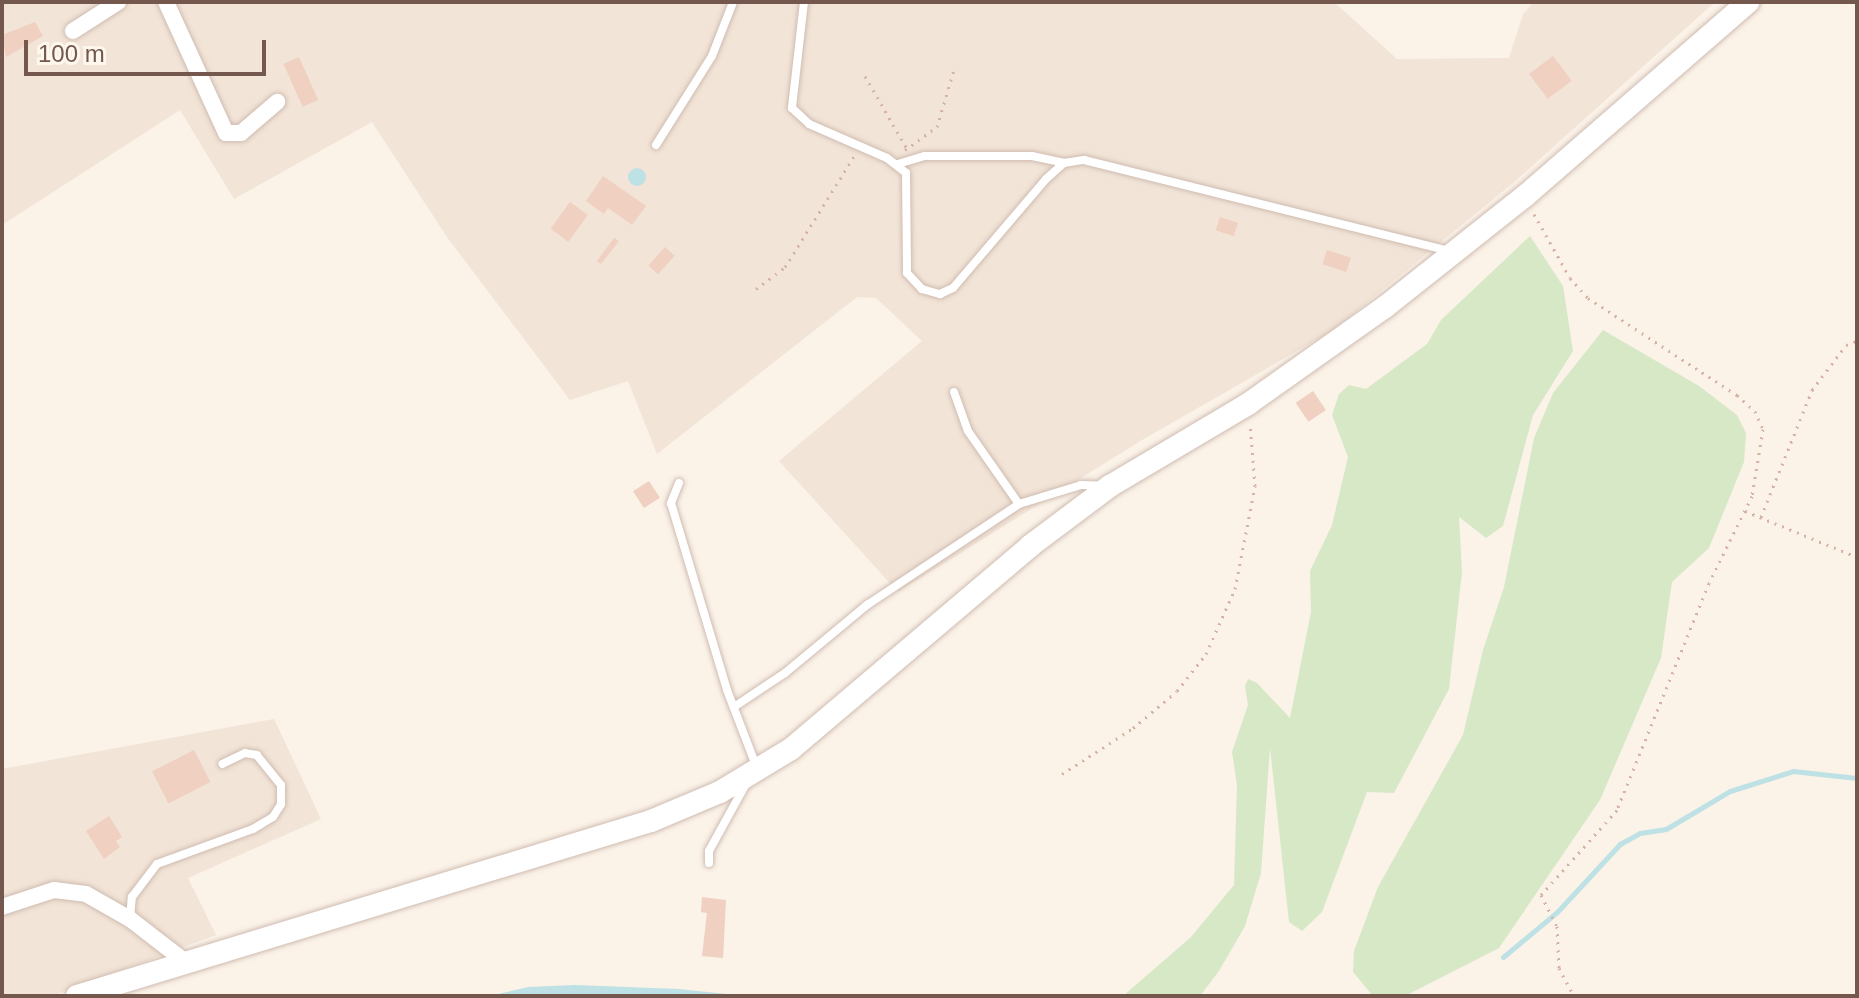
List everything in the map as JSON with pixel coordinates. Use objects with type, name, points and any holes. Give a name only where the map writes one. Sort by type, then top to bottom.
[{"type":"street","points":[[73,31],[118,2]]},
{"type":"street","points":[[166,2],[226,133],[241,133],[277,102]]},
{"type":"street","points":[[77,996],[183,960],[651,821],[754,771],[791,749],[1030,546],[1110,486],[1248,404],[1385,307],[1450,251],[1525,196],[1748,2]]},
{"type":"street","points":[[2,907],[54,890],[86,894],[130,919],[183,960]]},
{"type":"lane","points":[[656,145],[705,70],[733,2]]},
{"type":"lane","points":[[804,2],[792,108],[809,124],[898,164],[909,184],[907,273],[922,289],[940,294],[953,288],[1064,163]]},
{"type":"lane","points":[[898,164],[925,156],[1032,156],[1064,163],[1084,160],[1141,171],[1419,247],[1450,251]]},
{"type":"lane","points":[[954,392],[968,431],[1019,504]]},
{"type":"lane","points":[[679,483],[671,503],[754,771],[709,851],[709,863]]},
{"type":"lane","points":[[734,707],[785,673],[867,605],[1019,504],[1081,485],[1110,486]]},
{"type":"lane","points":[[130,919],[132,897],[157,864],[253,829],[273,817],[281,804],[281,785],[257,755],[245,753],[222,764]]},
{"type":"path","points":[[898,164],[906,147],[937,127],[955,66]]},
{"type":"path","points":[[865,76],[906,147]]},
{"type":"path","points":[[756,289],[785,267],[860,148]]},
{"type":"path","points":[[1525,196],[1570,278],[1588,298],[1755,411],[1763,429],[1745,511],[1709,583],[1617,810],[1559,870],[1541,895],[1557,926],[1559,968],[1574,996]]},
{"type":"path","points":[[1761,517],[1812,390],[1837,355],[1857,341]]},
{"type":"path","points":[[1062,774],[1133,728],[1177,691],[1222,624],[1235,589],[1255,486],[1248,404]]},
{"type":"path","points":[[1745,511],[1857,557]]},
{"type":"shaded area","points":[[2,2],[1334,2],[1397,59],[1509,58],[1523,14],[1534,2],[1715,2],[1513,183],[1332,331],[1142,440],[898,592],[779,461],[922,341],[876,298],[857,297],[657,454],[628,381],[570,400],[447,237],[372,122],[234,199],[180,110],[2,225]]},
{"type":"shaded area","points":[[274,719],[321,819],[188,878],[216,935],[52,996],[2,996],[2,769]]},
{"type":"green space","points":[[1530,236],[1563,286],[1573,351],[1533,415],[1503,526],[1486,538],[1459,517],[1462,572],[1449,689],[1394,793],[1367,792],[1322,912],[1302,931],[1289,922],[1270,748],[1261,873],[1245,926],[1219,971],[1200,996],[1123,996],[1191,937],[1234,885],[1237,785],[1232,752],[1248,705],[1245,686],[1248,679],[1257,683],[1290,718],[1311,612],[1310,571],[1332,525],[1348,457],[1332,415],[1339,394],[1349,385],[1366,389],[1427,344],[1441,320]]},
{"type":"green space","points":[[1603,330],[1699,386],[1737,415],[1746,433],[1744,462],[1709,548],[1672,582],[1661,658],[1600,800],[1499,948],[1405,996],[1373,996],[1353,972],[1354,951],[1378,887],[1463,735],[1483,650],[1504,587],[1534,438],[1553,393]]},
{"type":"water","points":[[633,168],[641,168],[646,177],[644,184],[633,186],[628,181],[628,173]]},
{"type":"water","points":[[575,985],[679,989],[745,996],[490,996],[528,987]]},
{"type":"building","points":[[35,22],[43,36],[6,57],[2,35]]},
{"type":"building","points":[[1553,56],[1572,81],[1548,99],[1529,74]]},
{"type":"building","points":[[299,57],[318,100],[303,107],[283,64]]},
{"type":"building","points":[[603,176],[646,206],[632,225],[608,208],[604,214],[586,201]]},
{"type":"building","points":[[570,202],[588,215],[568,242],[551,229]]},
{"type":"building","points":[[1220,217],[1238,223],[1234,236],[1216,230]]},
{"type":"building","points":[[614,238],[619,241],[601,264],[597,261]]},
{"type":"building","points":[[665,247],[675,256],[658,274],[648,266]]},
{"type":"building","points":[[1327,250],[1351,258],[1346,272],[1322,264]]},
{"type":"building","points":[[1313,391],[1326,410],[1308,422],[1296,403]]},
{"type":"building","points":[[649,481],[660,498],[644,508],[633,491]]},
{"type":"building","points":[[194,750],[210,782],[168,803],[152,771]]},
{"type":"building","points":[[109,816],[122,837],[116,841],[120,847],[104,859],[86,831]]},
{"type":"building","points":[[702,897],[726,900],[723,958],[702,956],[707,913],[701,912]]},
{"type":"waterway","points":[[1503,957],[1557,912],[1620,844],[1640,833],[1666,829],[1730,791],[1793,771],[1857,778]]}]
